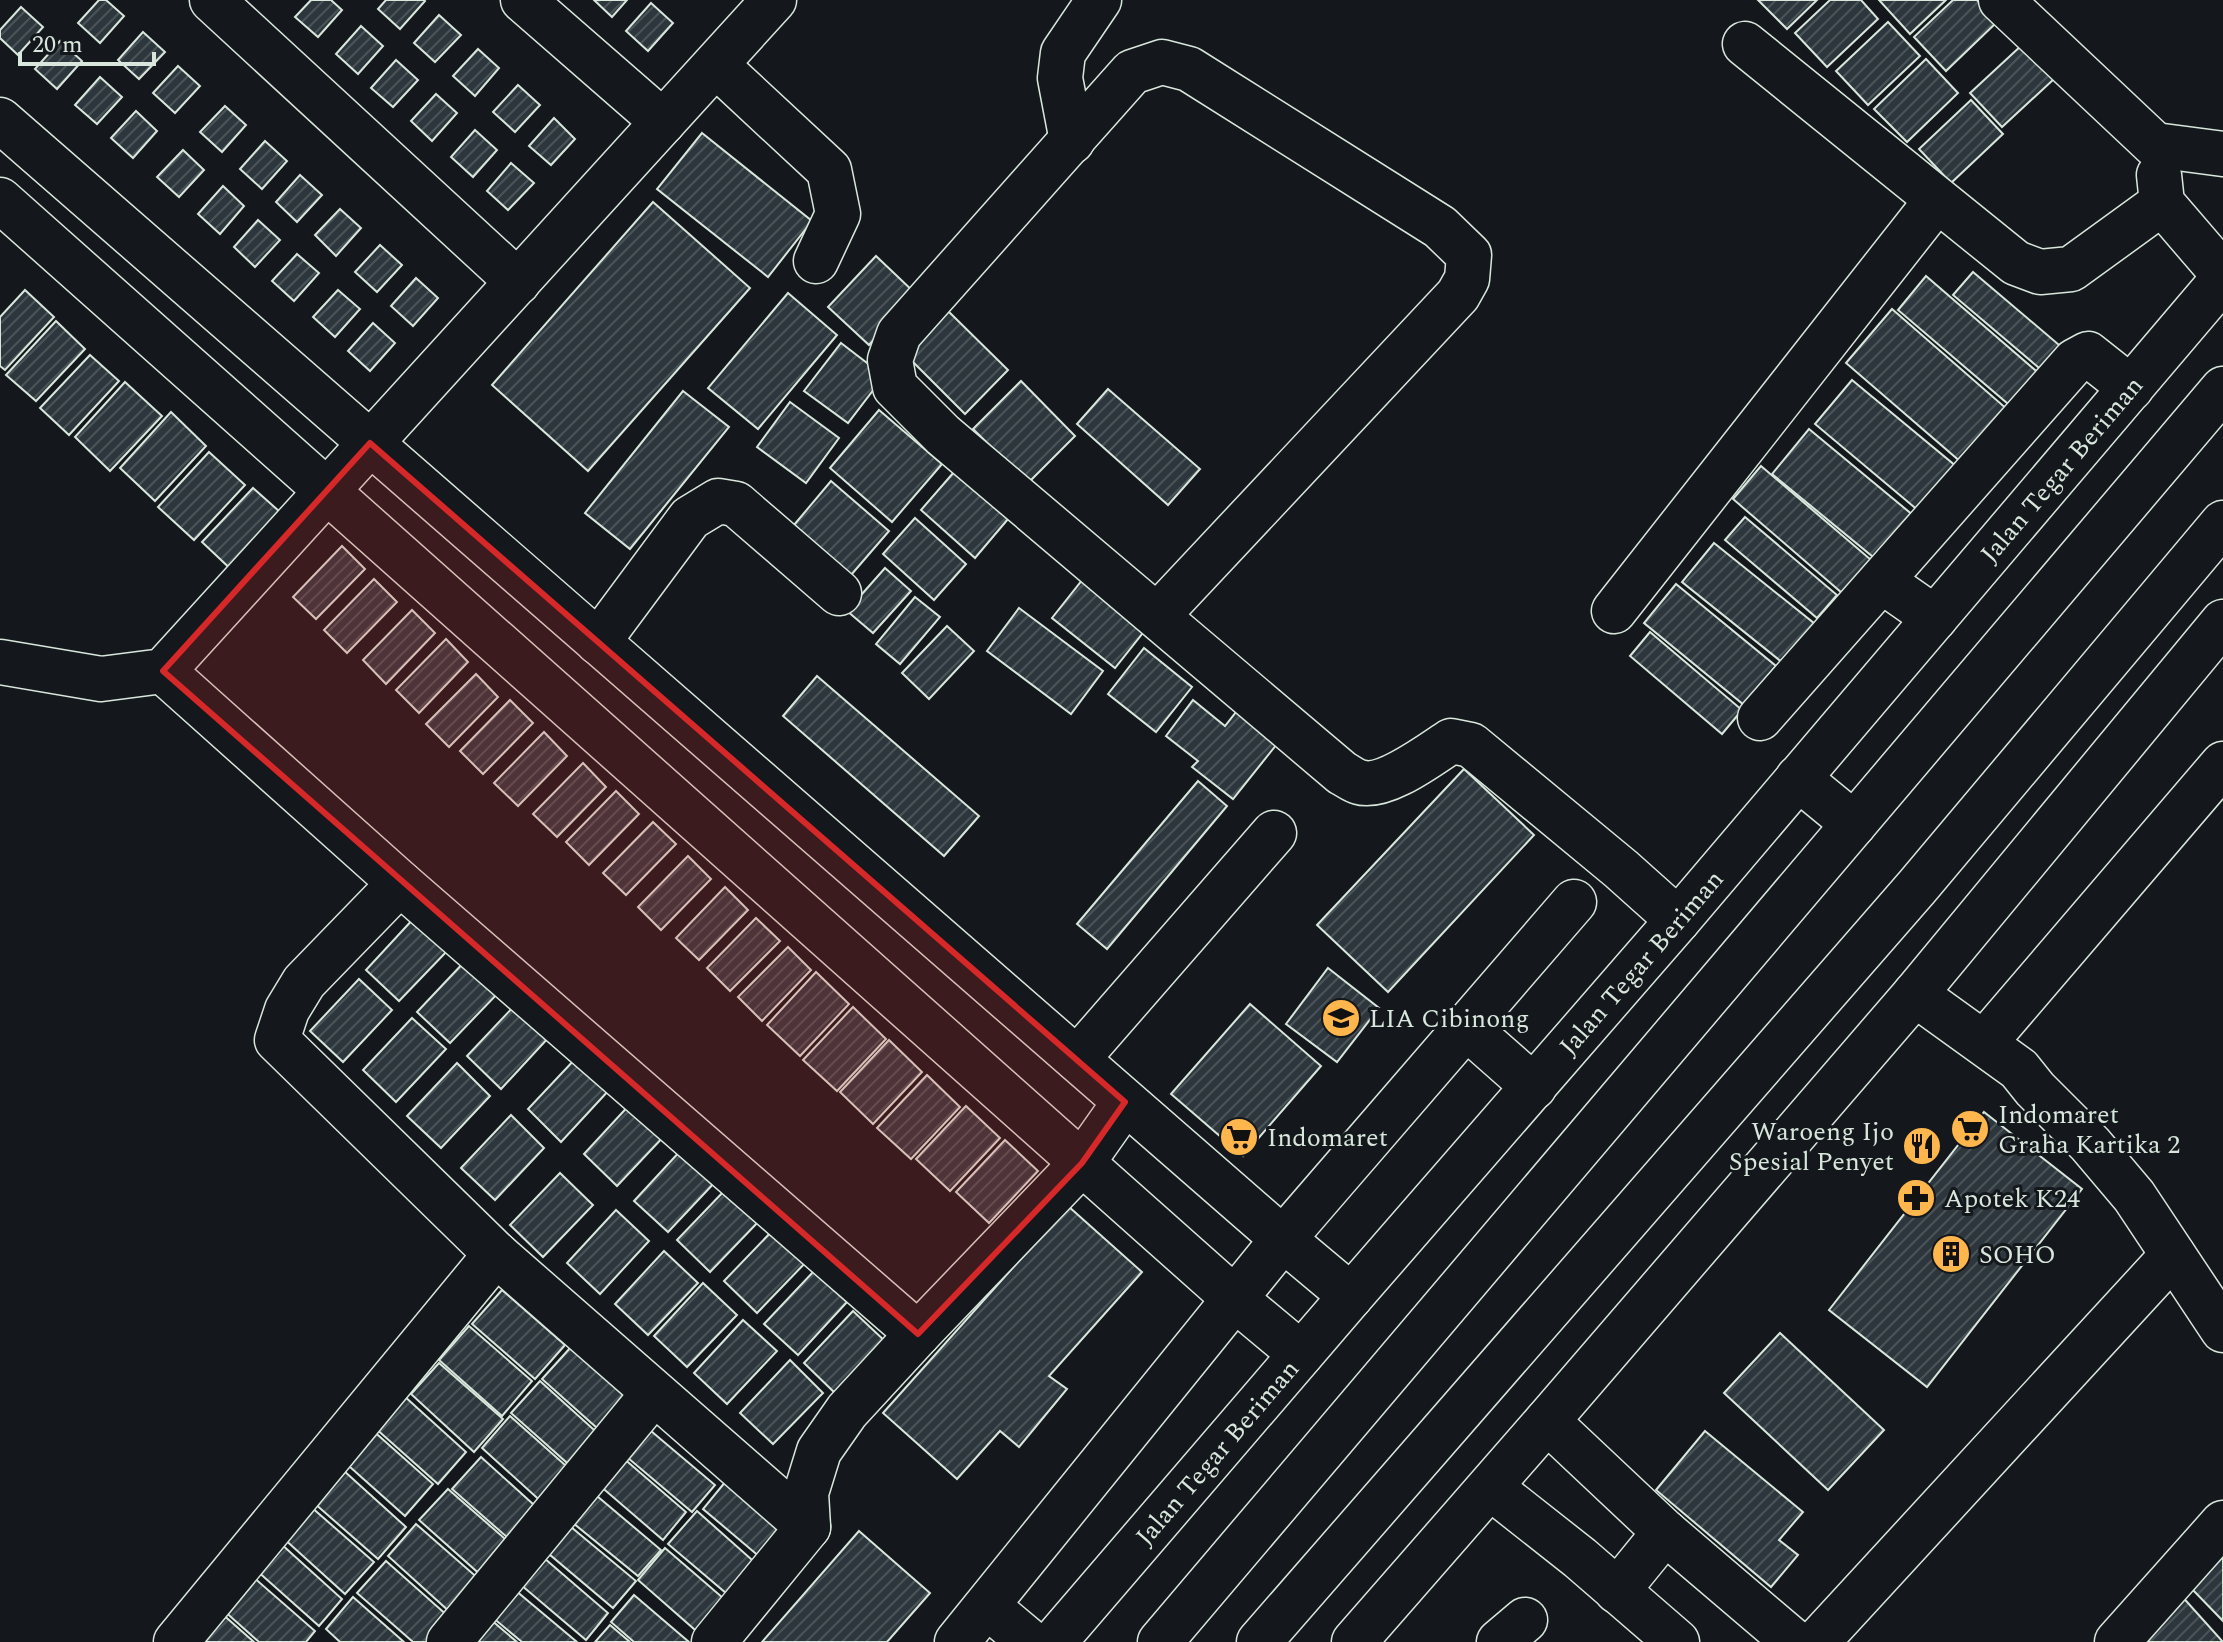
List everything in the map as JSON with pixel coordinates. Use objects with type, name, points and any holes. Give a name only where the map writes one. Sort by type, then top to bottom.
[{"type":"street","points":[[212,0],[518,282]]},
{"type":"street","points":[[523,0],[663,122]]},
{"type":"street","points":[[0,662],[101,679],[163,671],[774,0]]},
{"type":"street","points":[[1072,141],[1060,78],[1063,53],[1099,0]]},
{"type":"street","points":[[2011,3],[2155,145],[2223,154]]},
{"type":"street","points":[[1745,44],[2016,263],[2040,272],[2071,269],[2162,203]]},
{"type":"street","points":[[718,62],[730,78],[829,170],[838,214],[816,261]]},
{"type":"street","points":[[1157,616],[1458,295],[1467,279],[1469,255],[1440,227],[1189,69],[1162,62],[1132,72],[899,334],[890,360],[895,387],[943,435],[1342,773],[1361,783],[1377,783],[1415,765],[1451,741],[1471,745],[1678,920]]},
{"type":"street","points":[[0,120],[1351,1296]]},
{"type":"street","points":[[2155,145],[2162,203],[2223,277]]},
{"type":"street","points":[[0,200],[1235,1299],[1301,1354]]},
{"type":"street","points":[[1614,611],[1937,200]]},
{"type":"street","name":"Jalan Tegar Beriman","points":[[1054,1642],[1678,920],[2223,277]]},
{"type":"street","points":[[1760,718],[2075,361],[2088,354],[2131,388]]},
{"type":"street","points":[[1160,1642],[2223,389]]},
{"type":"street","points":[[598,642],[690,518],[718,501],[736,504],[839,593]]},
{"type":"street","points":[[1259,1642],[1917,887],[2223,523]]},
{"type":"street","points":[[1882,581],[1935,618]]},
{"type":"street","points":[[1354,1642],[1915,994],[2223,622]]},
{"type":"street","points":[[163,671],[400,883],[918,1334]]},
{"type":"street","points":[[1985,1042],[2223,764]]},
{"type":"street","points":[[1798,778],[1854,824]]},
{"type":"street","points":[[1077,1059],[1274,833]]},
{"type":"street","points":[[400,883],[304,982],[287,1010],[277,1040],[496,1254],[808,1527]]},
{"type":"street","points":[[1917,887],[1967,929]]},
{"type":"street","points":[[957,1642],[1283,1239],[1574,902]]},
{"type":"street","points":[[1915,994],[2019,1069],[2090,1144],[2134,1196],[2223,1330]]},
{"type":"street","points":[[1466,1027],[1534,1087]]},
{"type":"street","points":[[714,1642],[808,1527],[806,1493],[819,1451],[847,1411],[1082,1163],[1125,1102]]},
{"type":"street","points":[[176,1642],[496,1254]]},
{"type":"street","points":[[1817,1642],[2173,1255]]},
{"type":"street","points":[[449,1642],[653,1394]]},
{"type":"street","points":[[1547,1421],[1665,1532],[1794,1642]]},
{"type":"street","points":[[1490,1487],[1580,1558],[1677,1642]]},
{"type":"street","points":[[2117,1642],[2223,1523]]},
{"type":"street","points":[[1617,1591],[1665,1532]]},
{"type":"street","points":[[987,1606],[1030,1642]]},
{"type":"highlighted area","points":[[370,443],[1125,1102],[1082,1163],[918,1334],[163,671]]},
{"type":"building","points":[[99,0],[106,0],[124,16],[100,43],[78,23]]},
{"type":"building","points":[[311,0],[331,0],[342,10],[318,37],[295,17]]},
{"type":"building","points":[[386,0],[425,1],[400,29],[378,9]]},
{"type":"building","points":[[594,0],[627,0],[612,17]]},
{"type":"building","points":[[1758,0],[1817,0],[1787,29]]},
{"type":"building","points":[[1830,0],[1861,0],[1878,19],[1827,67],[1795,33]]},
{"type":"building","points":[[1879,0],[1946,0],[1910,34]]},
{"type":"building","points":[[1953,0],[1977,0],[1997,22],[1946,71],[1914,37]]},
{"type":"building","points":[[651,3],[673,23],[648,51],[626,31]]},
{"type":"building","points":[[21,7],[43,27],[18,55],[0,38],[0,30]]},
{"type":"building","points":[[439,15],[461,35],[435,62],[414,43]]},
{"type":"building","points":[[1888,22],[1920,56],[1868,105],[1836,71]]},
{"type":"building","points":[[361,26],[383,46],[358,74],[336,54]]},
{"type":"building","points":[[143,32],[165,52],[139,79],[118,60]]},
{"type":"building","points":[[60,41],[82,61],[57,89],[35,69]]},
{"type":"building","points":[[2022,45],[2054,79],[2002,127],[1970,93]]},
{"type":"building","points":[[478,49],[499,68],[475,96],[453,76]]},
{"type":"building","points":[[1926,59],[1958,93],[1907,142],[1874,109]]},
{"type":"building","points":[[396,60],[418,80],[393,107],[371,88]]},
{"type":"building","points":[[178,66],[200,86],[175,113],[153,93]]},
{"type":"building","points":[[100,77],[122,97],[97,124],[75,105]]},
{"type":"building","points":[[518,85],[540,105],[515,132],[493,112]]},
{"type":"building","points":[[436,94],[457,113],[432,141],[411,121]]},
{"type":"building","points":[[1971,100],[2003,134],[1951,183],[1919,149]]},
{"type":"building","points":[[225,106],[246,125],[222,152],[200,132]]},
{"type":"building","points":[[136,111],[157,131],[133,158],[111,138]]},
{"type":"building","points":[[554,118],[575,139],[551,165],[529,146]]},
{"type":"building","points":[[475,130],[497,150],[473,177],[451,157]]},
{"type":"building","points":[[702,133],[812,221],[768,277],[657,189]]},
{"type":"building","points":[[265,141],[287,161],[262,189],[240,169]]},
{"type":"building","points":[[183,150],[204,170],[179,197],[157,177]]},
{"type":"building","points":[[511,163],[534,183],[508,210],[487,191]]},
{"type":"building","points":[[300,175],[322,195],[297,222],[276,202]]},
{"type":"building","points":[[223,186],[244,206],[220,234],[198,214]]},
{"type":"building","points":[[653,202],[750,288],[588,471],[492,385]]},
{"type":"building","points":[[340,209],[361,228],[336,256],[315,235]]},
{"type":"building","points":[[258,220],[280,240],[255,267],[234,247]]},
{"type":"building","points":[[380,245],[402,265],[377,292],[355,272]]},
{"type":"building","points":[[297,254],[319,273],[294,301],[272,281]]},
{"type":"building","points":[[876,256],[916,294],[869,345],[828,307]]},
{"type":"building","points":[[1973,272],[2065,350],[2045,373],[1953,295]]},
{"type":"building","points":[[1926,276],[2042,376],[2014,409],[1898,310]]},
{"type":"building","points":[[416,278],[438,298],[413,326],[391,306]]},
{"type":"building","points":[[25,290],[54,317],[5,370],[0,366],[0,317]]},
{"type":"building","points":[[338,290],[360,309],[335,337],[313,317]]},
{"type":"building","points":[[788,293],[837,335],[758,429],[708,388]]},
{"type":"building","points":[[944,307],[1008,370],[965,414],[901,350]]},
{"type":"building","points":[[1892,309],[2008,410],[1962,463],[1846,363]]},
{"type":"building","points":[[56,321],[85,349],[36,401],[6,375]]},
{"type":"building","points":[[373,323],[395,343],[370,371],[348,351]]},
{"type":"building","points":[[841,343],[884,376],[848,423],[804,391]]},
{"type":"building","points":[[90,355],[119,381],[69,435],[40,408]]},
{"type":"building","points":[[1852,380],[1957,467],[1920,512],[1815,424]]},
{"type":"building","points":[[1021,381],[1075,436],[1028,483],[973,429]]},
{"type":"building","points":[[125,382],[162,416],[110,471],[75,437]]},
{"type":"building","points":[[1108,389],[1200,469],[1168,505],[1077,424]]},
{"type":"building","points":[[683,391],[729,427],[630,549],[585,513]]},
{"type":"building","points":[[790,402],[839,438],[806,483],[757,447]]},
{"type":"building","points":[[879,410],[942,464],[892,522],[830,468]]},
{"type":"building","points":[[171,412],[206,446],[155,501],[120,468]]},
{"type":"building","points":[[1809,429],[1914,516],[1878,561],[1772,474]]},
{"type":"building","points":[[209,452],[245,485],[194,540],[158,507]]},
{"type":"building","points":[[1761,466],[1877,565],[1849,599],[1733,499]]},
{"type":"building","points":[[954,472],[1008,519],[975,558],[921,510]]},
{"type":"building","points":[[831,481],[889,531],[851,575],[794,525]]},
{"type":"building","points":[[253,488],[289,520],[237,575],[202,542]]},
{"type":"building","points":[[1745,517],[1837,595],[1817,618],[1725,540]]},
{"type":"building","points":[[915,518],[966,564],[934,600],[883,554]]},
{"type":"building","points":[[1714,543],[1815,624],[1783,663],[1682,582]]},
{"type":"building","points":[[342,546],[365,569],[316,619],[293,597]]},
{"type":"building","points":[[885,568],[911,591],[873,633],[847,611]]},
{"type":"building","points":[[1087,574],[1150,624],[1115,668],[1052,618]]},
{"type":"building","points":[[374,579],[397,602],[347,653],[324,630]]},
{"type":"building","points":[[1676,584],[1776,666],[1744,705],[1644,623]]},
{"type":"building","points":[[915,597],[940,617],[900,664],[876,644]]},
{"type":"building","points":[[1019,608],[1103,671],[1071,714],[987,651]]},
{"type":"building","points":[[412,610],[435,633],[386,684],[363,660]]},
{"type":"building","points":[[947,626],[974,651],[929,699],[902,673]]},
{"type":"building","points":[[1650,632],[1742,710],[1722,734],[1630,656]]},
{"type":"building","points":[[446,639],[468,662],[419,713],[396,690]]},
{"type":"building","points":[[1144,648],[1192,687],[1156,732],[1108,694]]},
{"type":"building","points":[[476,674],[498,697],[449,747],[426,724]]},
{"type":"building","points":[[817,676],[979,816],[944,856],[783,716]]},
{"type":"building","points":[[510,700],[533,723],[483,774],[460,751]]},
{"type":"building","points":[[1193,700],[1225,726],[1240,707],[1281,739],[1233,799],[1192,767],[1198,761],[1166,736]]},
{"type":"building","points":[[544,732],[567,756],[518,806],[494,783]]},
{"type":"building","points":[[583,763],[606,787],[557,837],[533,814]]},
{"type":"building","points":[[1464,769],[1534,835],[1388,992],[1317,925]]},
{"type":"building","points":[[1198,781],[1227,806],[1107,949],[1077,924]]},
{"type":"building","points":[[616,791],[639,814],[589,865],[566,842]]},
{"type":"building","points":[[653,822],[676,844],[626,895],[603,873]]},
{"type":"building","points":[[688,856],[711,879],[661,930],[638,907]]},
{"type":"building","points":[[725,887],[748,910],[699,960],[676,938]]},
{"type":"building","points":[[415,917],[449,949],[399,1001],[366,970]]},
{"type":"building","points":[[756,918],[780,941],[730,991],[707,968]]},
{"type":"building","points":[[788,947],[811,970],[762,1021],[738,997]]},
{"type":"building","points":[[467,959],[500,991],[450,1043],[417,1012]]},
{"type":"building","points":[[1328,968],[1379,1008],[1337,1062],[1286,1024]]},
{"type":"building","points":[[816,972],[849,1004],[800,1056],[767,1025]]},
{"type":"building","points":[[359,979],[392,1010],[343,1062],[310,1031]]},
{"type":"building","points":[[516,1004],[550,1036],[501,1089],[467,1056]]},
{"type":"building","points":[[1250,1004],[1321,1066],[1243,1156],[1171,1094]]},
{"type":"building","points":[[853,1007],[886,1039],[837,1091],[803,1060]]},
{"type":"building","points":[[412,1018],[446,1049],[396,1102],[363,1070]]},
{"type":"building","points":[[889,1040],[922,1072],[873,1124],[840,1092]]},
{"type":"building","points":[[577,1057],[610,1089],[561,1142],[528,1109]]},
{"type":"building","points":[[457,1063],[490,1096],[441,1148],[407,1116]]},
{"type":"building","points":[[927,1075],[960,1107],[911,1159],[877,1128]]},
{"type":"building","points":[[633,1101],[667,1133],[617,1186],[584,1154]]},
{"type":"building","points":[[966,1106],[1000,1138],[950,1191],[916,1159]]},
{"type":"building","name":"SOHO","points":[[1984,1112],[2082,1189],[1927,1387],[1829,1310]]},
{"type":"building","points":[[511,1115],[544,1148],[495,1200],[461,1168]]},
{"type":"building","points":[[1005,1140],[1038,1171],[989,1223],[956,1192]]},
{"type":"building","points":[[683,1148],[717,1180],[668,1232],[634,1201]]},
{"type":"building","points":[[560,1173],[593,1205],[543,1257],[510,1225]]},
{"type":"building","points":[[727,1188],[761,1219],[710,1272],[677,1240]]},
{"type":"building","points":[[1068,1206],[1142,1272],[1049,1376],[1067,1389],[1019,1447],[1000,1431],[957,1479],[883,1413]]},
{"type":"building","points":[[616,1210],[649,1241],[600,1294],[567,1263]]},
{"type":"building","points":[[774,1229],[808,1260],[757,1313],[724,1281]]},
{"type":"building","points":[[664,1251],[698,1283],[648,1335],[615,1304]]},
{"type":"building","points":[[814,1271],[847,1302],[798,1355],[764,1324]]},
{"type":"building","points":[[703,1283],[737,1315],[687,1367],[654,1336]]},
{"type":"building","points":[[502,1290],[565,1345],[535,1379],[472,1324]]},
{"type":"building","points":[[853,1311],[887,1343],[837,1395],[804,1363]]},
{"type":"building","points":[[743,1320],[777,1351],[727,1404],[694,1373]]},
{"type":"building","points":[[469,1326],[532,1381],[502,1416],[439,1360]]},
{"type":"building","points":[[1780,1333],[1884,1430],[1828,1490],[1724,1393]]},
{"type":"building","points":[[571,1347],[634,1404],[606,1436],[542,1379]]},
{"type":"building","points":[[790,1360],[823,1393],[773,1444],[740,1413]]},
{"type":"building","points":[[439,1363],[503,1419],[474,1452],[411,1394]]},
{"type":"building","points":[[540,1381],[603,1438],[575,1470],[511,1413]]},
{"type":"building","points":[[403,1395],[466,1452],[438,1484],[374,1427]]},
{"type":"building","points":[[510,1416],[574,1473],[545,1505],[482,1448]]},
{"type":"building","points":[[370,1428],[433,1484],[405,1516],[341,1459]]},
{"type":"building","points":[[651,1431],[715,1485],[692,1512],[628,1458]]},
{"type":"building","points":[[1705,1431],[1803,1512],[1779,1540],[1798,1555],[1771,1587],[1656,1490]]},
{"type":"building","points":[[481,1457],[544,1514],[516,1545],[452,1489]]},
{"type":"building","points":[[622,1457],[686,1512],[663,1540],[599,1485]]},
{"type":"building","points":[[343,1470],[406,1527],[378,1559],[314,1503]]},
{"type":"building","points":[[726,1481],[790,1536],[767,1563],[703,1509]]},
{"type":"building","points":[[448,1489],[512,1545],[483,1577],[419,1520]]},
{"type":"building","points":[[597,1496],[661,1550],[638,1576],[573,1523]]},
{"type":"building","points":[[310,1506],[374,1562],[345,1594],[282,1537]]},
{"type":"building","points":[[697,1511],[760,1567],[733,1599],[668,1544]]},
{"type":"building","points":[[416,1524],[480,1580],[451,1613],[388,1556]]},
{"type":"building","points":[[571,1527],[636,1581],[613,1608],[549,1554]]},
{"type":"building","points":[[859,1531],[930,1593],[887,1642],[762,1642]]},
{"type":"building","points":[[280,1543],[342,1599],[319,1626],[256,1570]]},
{"type":"building","points":[[665,1548],[730,1604],[702,1636],[638,1580]]},
{"type":"building","points":[[2223,1554],[2223,1621],[2190,1587]]},
{"type":"building","points":[[544,1558],[608,1613],[586,1640],[521,1585]]},
{"type":"building","points":[[386,1561],[449,1617],[427,1642],[413,1642],[357,1593]]},
{"type":"building","points":[[252,1576],[315,1631],[306,1642],[259,1642],[222,1609]]},
{"type":"building","points":[[515,1590],[577,1642],[522,1642],[492,1617]]},
{"type":"building","points":[[2179,1593],[2223,1642],[2149,1642],[2139,1630]]},
{"type":"building","points":[[634,1595],[689,1642],[634,1642],[611,1622]]},
{"type":"building","points":[[353,1597],[404,1642],[340,1642],[326,1629]]},
{"type":"building","points":[[220,1612],[254,1642],[193,1642]]},
{"type":"building","points":[[490,1619],[517,1642],[471,1642]]},
{"type":"building","points":[[610,1625],[630,1642],[595,1642]]},
{"type":"place","name":"LIA Cibinong","points":[[1341,1018]]},
{"type":"place","name":"Indomaret Graha Kartika 2","points":[[1970,1129]]},
{"type":"place","name":"Indomaret","points":[[1239,1137]]},
{"type":"place","name":"Waroeng Ijo Spesial Penyet","points":[[1922,1146]]},
{"type":"place","name":"Apotek K24","points":[[1916,1198]]},
{"type":"place","name":"SOHO","points":[[1951,1254]]}]
